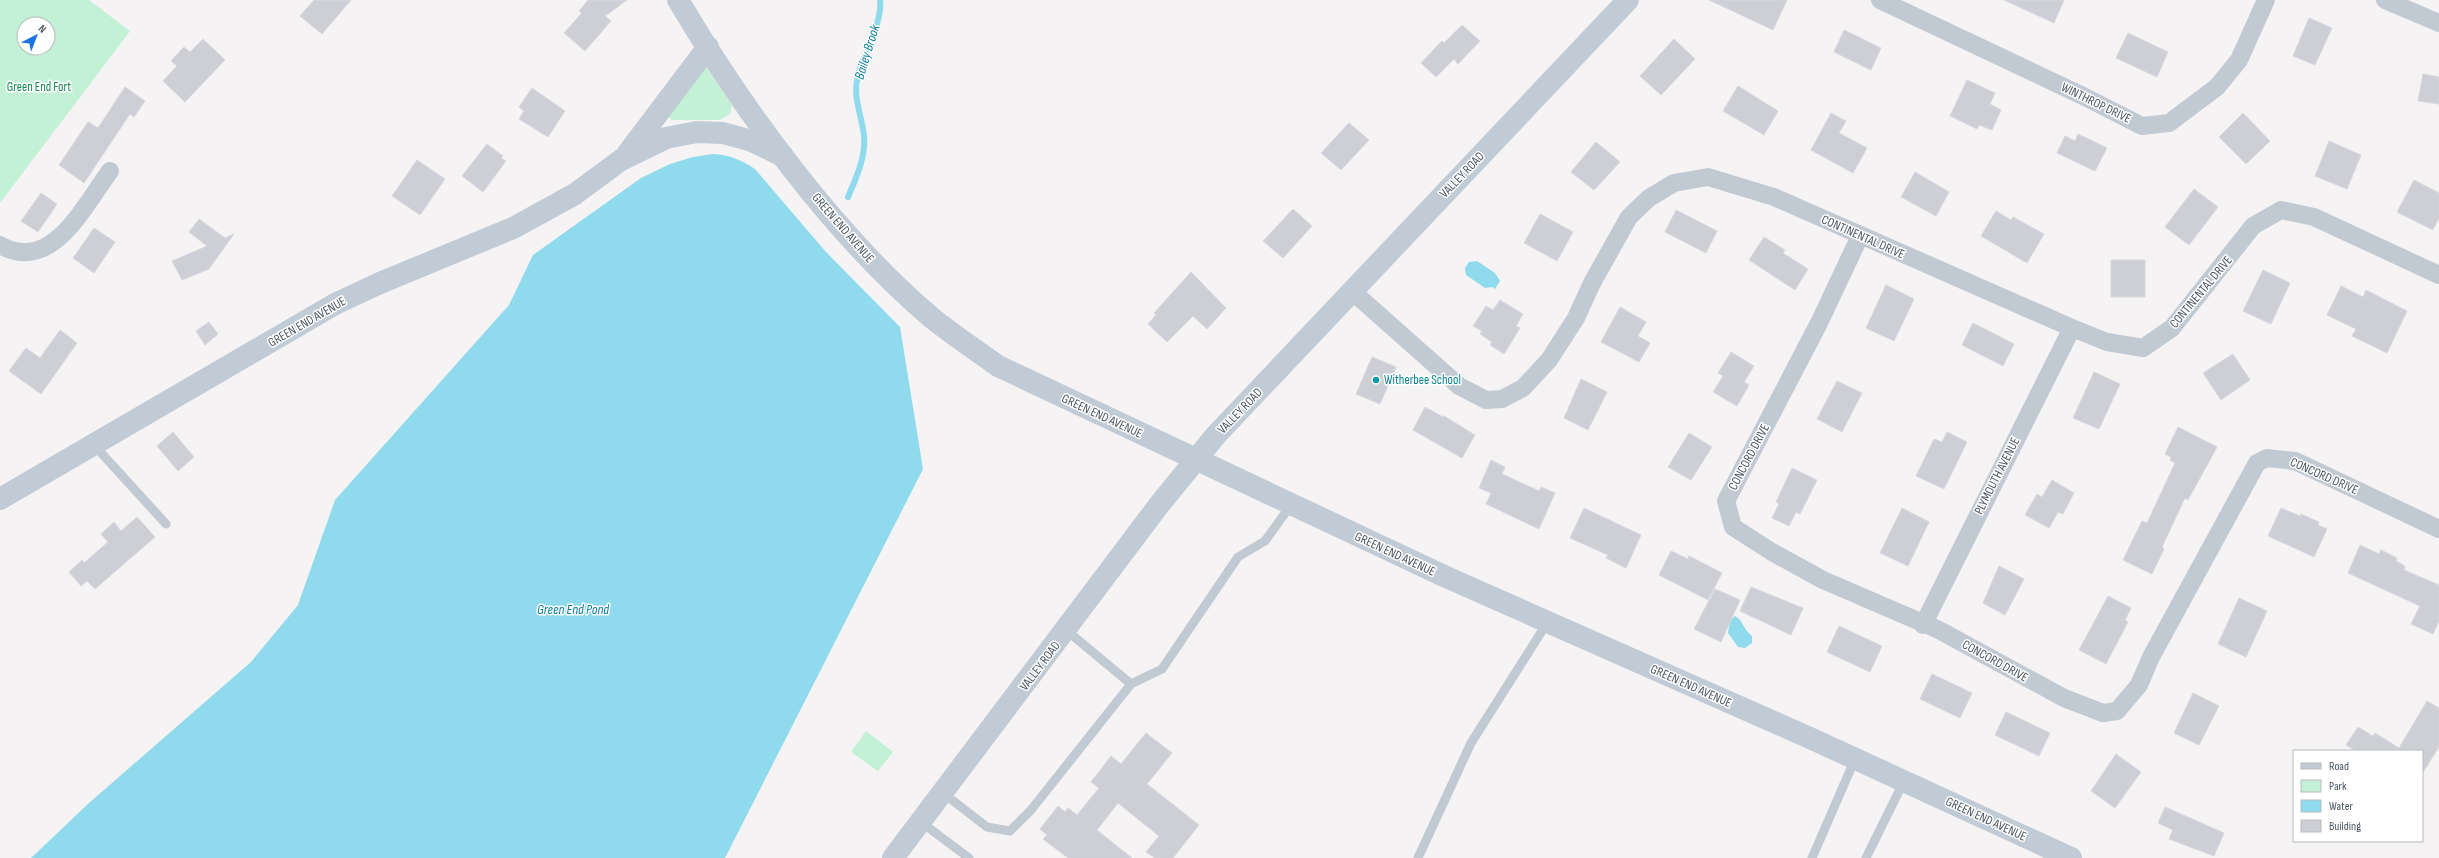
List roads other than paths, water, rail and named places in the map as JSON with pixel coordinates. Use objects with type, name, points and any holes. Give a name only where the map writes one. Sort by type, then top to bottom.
[{"type":"main road","points":[[678,0],[708,47]]},
{"type":"main road","name":"VALLEY ROAD","points":[[893,858],[1066,630],[1158,505],[1216,435],[1628,0]]},
{"type":"main road","name":"GREEN END AVENUE","points":[[621,160],[642,137],[708,47],[784,157],[839,223],[886,275],[933,318],[998,366],[1547,623],[1856,759],[2071,858]]},
{"type":"main road","name":"GREEN END AVENUE","points":[[0,499],[335,304],[380,283],[513,228],[575,194],[621,160],[666,138],[697,132],[723,133],[752,141],[784,157]]},
{"type":"street","name":"WINTHROP DRIVE","points":[[1880,0],[2142,126],[2169,123],[2217,87],[2238,60],[2266,0]]},
{"type":"street","points":[[2385,0],[2439,23]]},
{"type":"street","points":[[0,245],[13,252],[30,253],[46,248],[61,237],[110,172]]},
{"type":"street","name":"CONTINENTAL DRIVE","points":[[1353,292],[1459,386],[1486,400],[1502,399],[1523,388],[1548,360],[1576,318],[1592,283],[1629,217],[1649,198],[1674,183],[1708,177],[1774,197],[1860,236],[1947,272],[2072,328],[2107,342],[2143,348],[2172,328],[2253,226],[2281,210],[2314,217],[2439,275]]},
{"type":"street","name":"CONCORD DRIVE","points":[[1860,236],[1816,330],[1726,501],[1733,527],[1772,552],[1823,580],[1939,630],[2064,698],[2103,713],[2117,711],[2139,685],[2151,657],[2257,463],[2267,458],[2295,461],[2439,529]]},
{"type":"street","name":"PLYMOUTH AVENUE","points":[[1923,624],[2072,328]]},
{"type":"lane","points":[[94,445],[166,524]]},
{"type":"lane","points":[[943,792],[987,827],[1010,831],[1031,810],[1131,684],[1162,669],[1238,557],[1265,541],[1291,504]]},
{"type":"lane","points":[[1418,858],[1471,743],[1547,623]]},
{"type":"lane","points":[[1066,630],[1131,684]]},
{"type":"lane","points":[[1812,858],[1856,759]]},
{"type":"lane","points":[[1866,858],[1904,781]]},
{"type":"lane","points":[[920,822],[969,858]]},
{"type":"water","name":"Green End Pond","points":[[713,154],[735,158],[755,169],[826,252],[900,327],[923,469],[725,858],[31,858],[89,803],[251,662],[298,605],[335,500],[509,305],[533,255],[641,178],[670,164],[693,157]]},
{"type":"water","points":[[1477,261],[1495,273],[1500,281],[1495,289],[1492,287],[1485,288],[1466,275],[1465,268],[1469,262]]},
{"type":"water","points":[[1735,616],[1740,620],[1752,636],[1752,643],[1745,648],[1738,647],[1728,633],[1730,620]]},
{"type":"waterway","name":"Bailey Brook","points":[[848,197],[860,167],[864,144],[856,84],[879,18],[880,0]]},
{"type":"place","name":"Witherbee School","points":[[1376,380]]},
{"type":"park label","name":"Green End Fort","points":[[39,87]]}]
